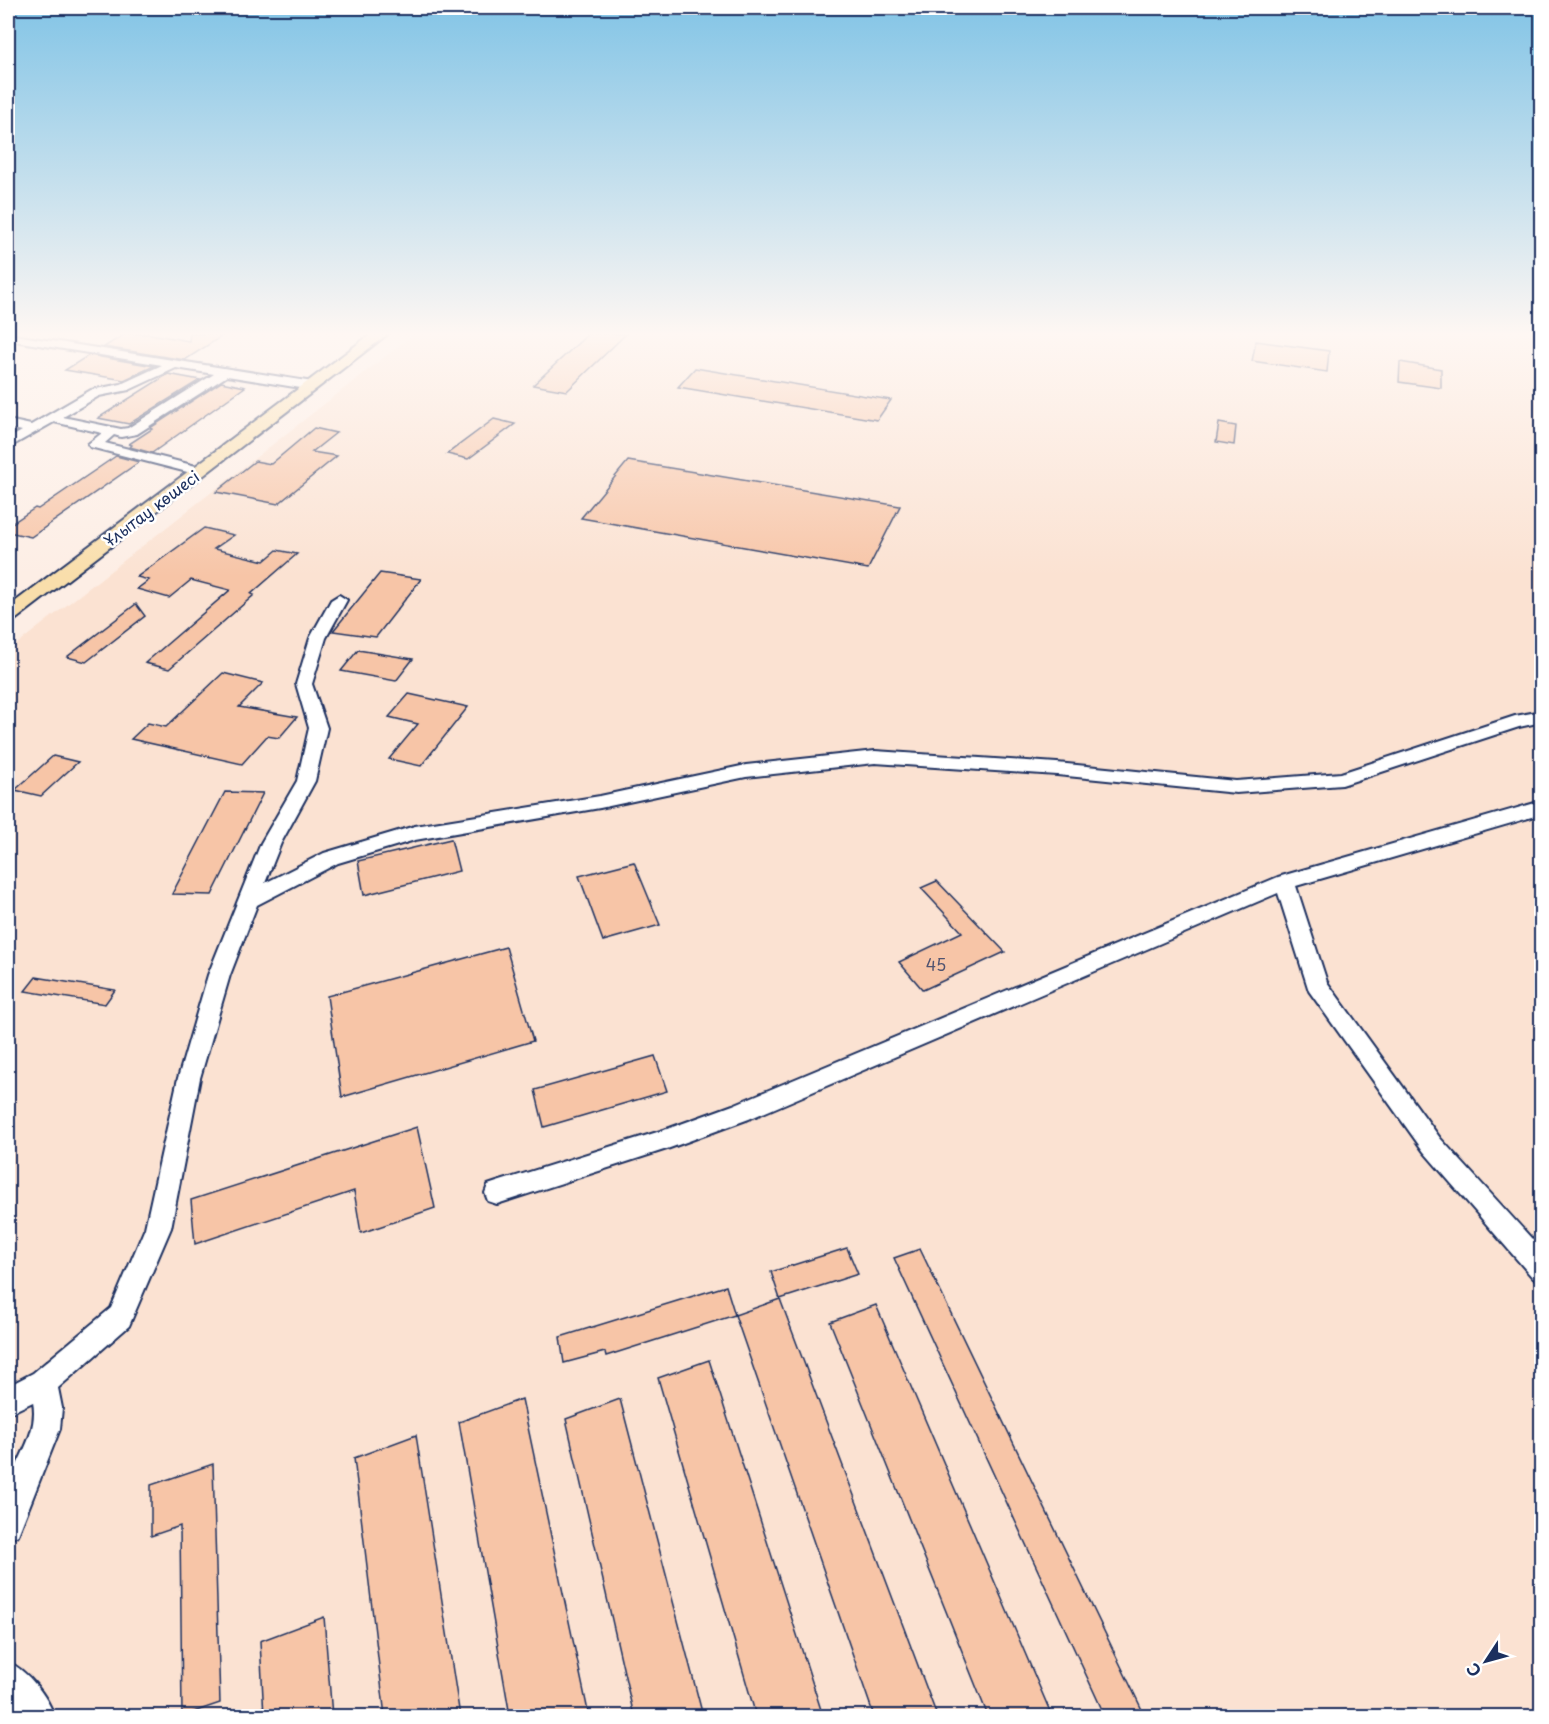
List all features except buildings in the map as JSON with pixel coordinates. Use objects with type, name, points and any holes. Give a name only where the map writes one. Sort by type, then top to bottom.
[{"type":"main road","name":"Ұлытау көшесі","points":[[8,616],[275,414]]},
{"type":"street","points":[[8,444],[56,414]]},
{"type":"street","points":[[51,417],[121,433],[137,429],[159,414]]},
{"type":"street","points":[[8,424],[32,429]]},
{"type":"street","points":[[112,431],[95,444],[199,471]]},
{"type":"street","points":[[8,1400],[43,1383],[120,1317],[142,1268],[158,1228],[189,1078],[219,975],[271,843],[306,781],[318,728],[304,684],[318,638],[339,600]]},
{"type":"street","points":[[249,900],[331,858],[415,833],[600,802],[746,771],[875,757],[1057,769],[1236,787],[1342,779],[1515,722],[1542,716]]},
{"type":"street","points":[[497,1193],[666,1139],[741,1112],[1285,882],[1542,807]]},
{"type":"street","points":[[1285,882],[1317,985],[1432,1145],[1542,1269]]},
{"type":"street","points":[[8,1525],[46,1429],[48,1408],[43,1383]]},
{"type":"street","points":[[8,1678],[38,1716]]},
{"type":"shaded area","points":[[311,414],[1541,414],[1541,1716],[8,1716],[8,651]]}]
